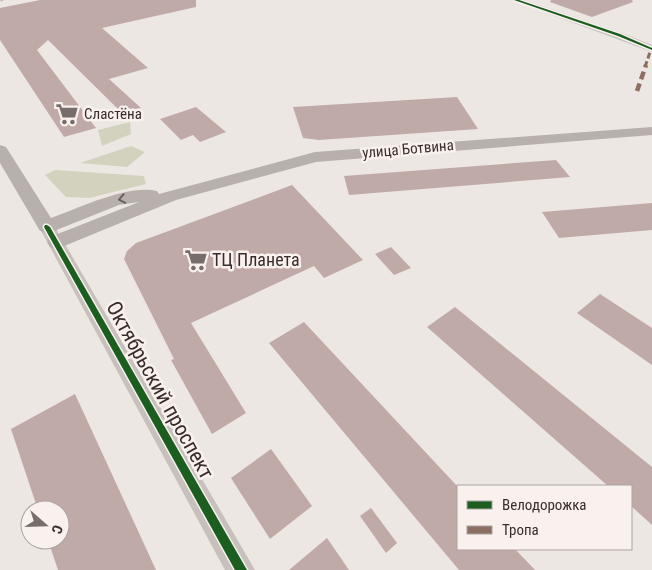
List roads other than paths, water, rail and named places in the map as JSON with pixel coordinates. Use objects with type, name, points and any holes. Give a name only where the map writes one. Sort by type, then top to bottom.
[{"type":"main road","name":"улица Ботвина","points":[[52,235],[170,196],[315,157],[652,131]]},
{"type":"main road","name":"Октябрьский проспект","points":[[0,150],[52,235]]},
{"type":"street","points":[[516,0],[619,35],[652,49]]},
{"type":"street","name":"Октябрьский проспект","points":[[52,235],[241,570]]},
{"type":"place","name":"Сластёна","points":[[67,114]]},
{"type":"place","name":"ТЦ Планета","points":[[196,260]]}]
